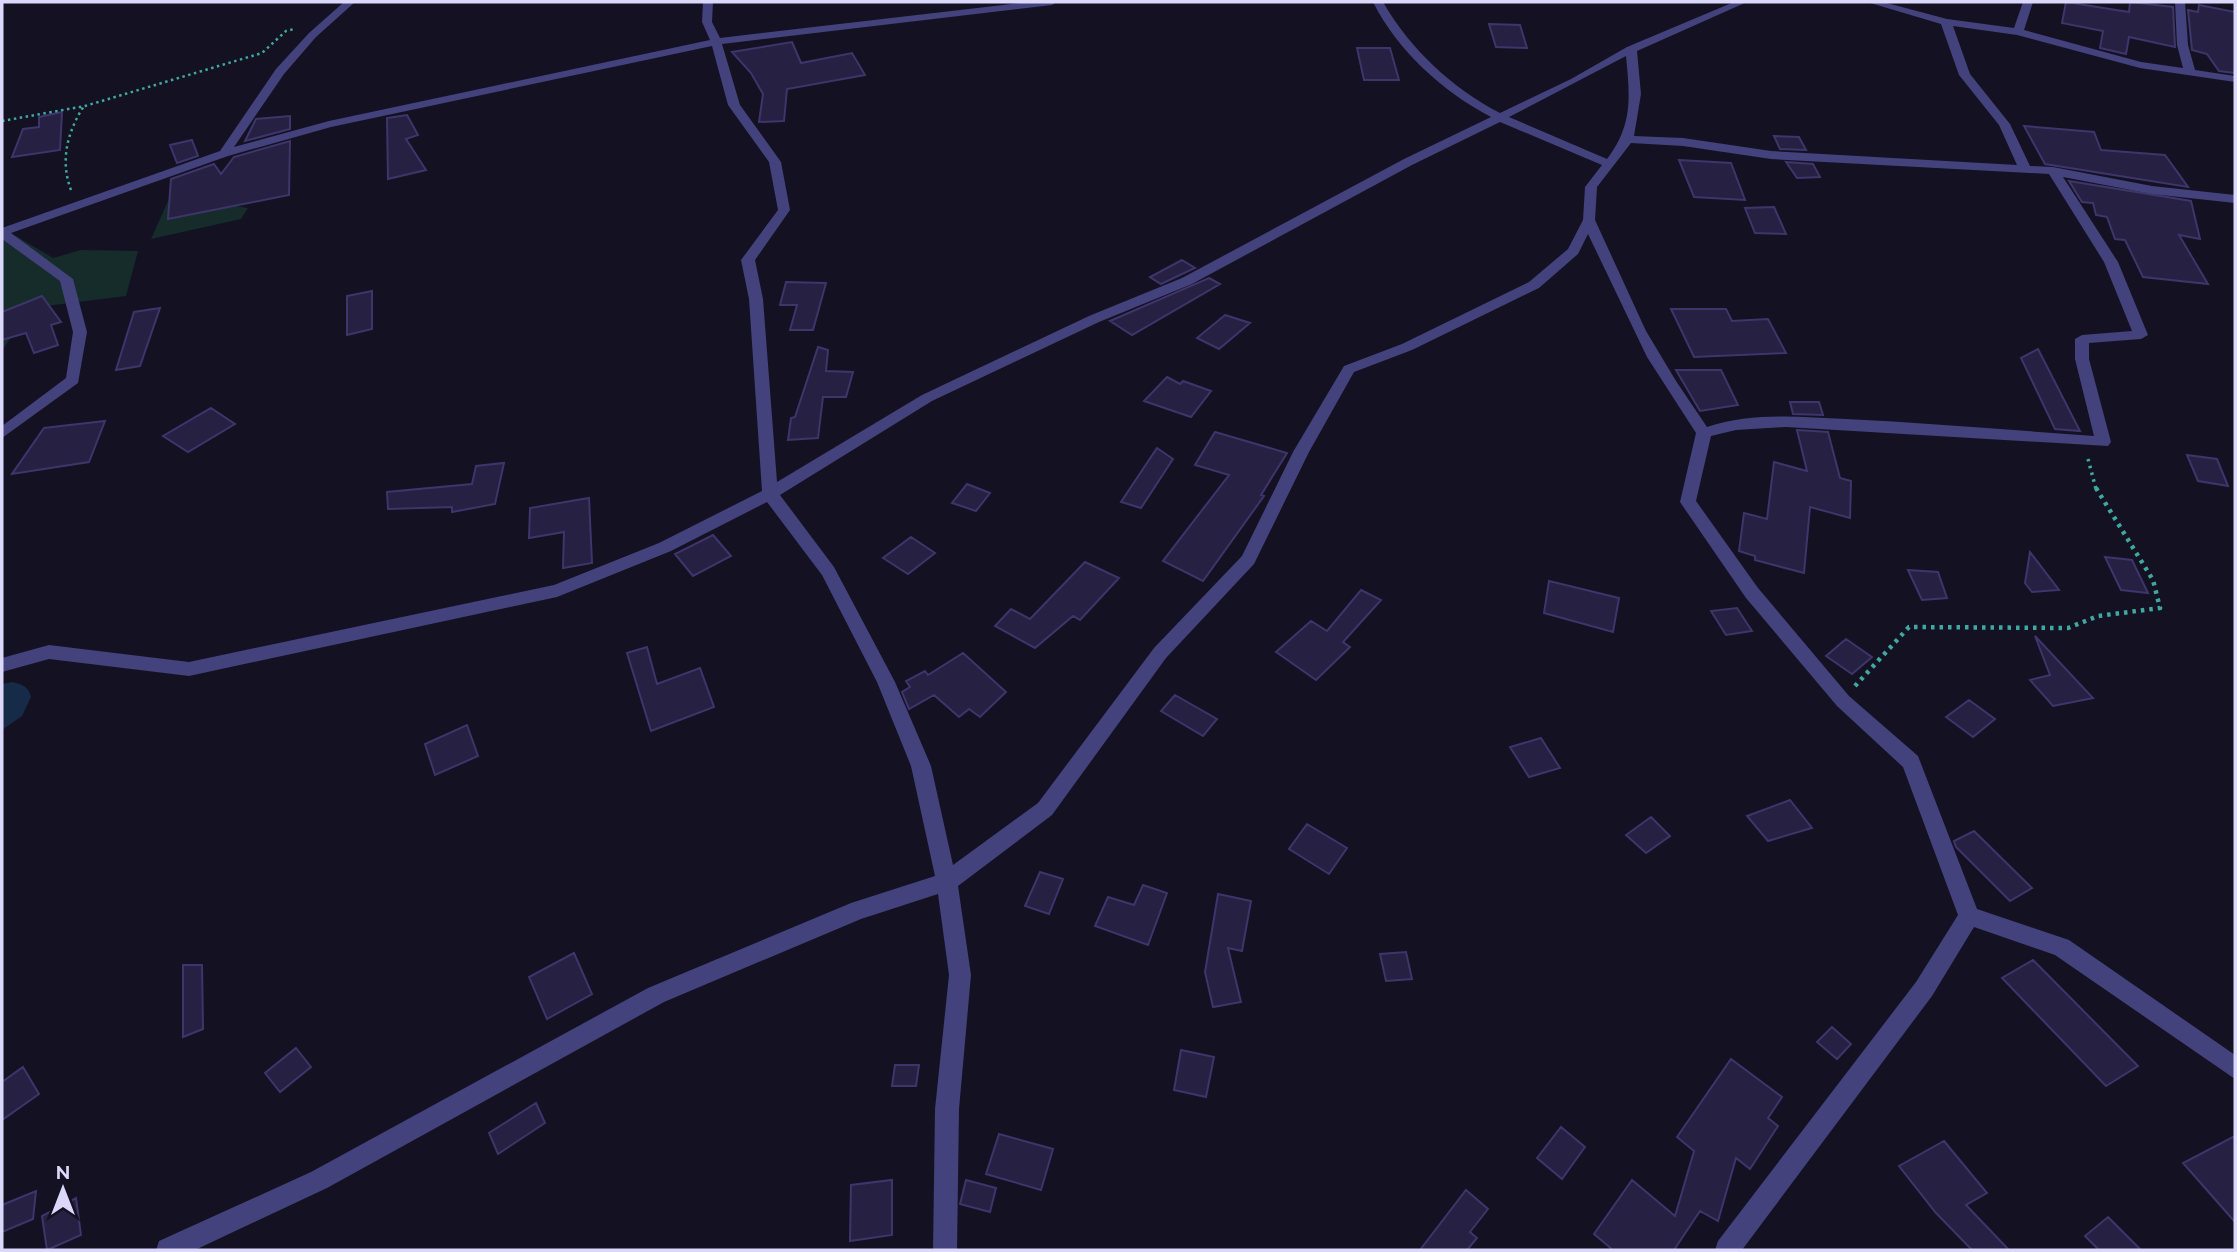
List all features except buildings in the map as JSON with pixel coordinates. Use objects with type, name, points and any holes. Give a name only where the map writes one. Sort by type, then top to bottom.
[{"type":"street","points":[[224,153],[261,93],[326,21],[350,2]]},
{"type":"street","points":[[708,2],[707,22],[716,42],[734,105],[775,162],[784,210],[748,260],[756,299],[770,494],[828,571],[886,682],[921,766],[947,882],[960,975],[947,1109],[945,1250]]},
{"type":"street","points":[[2,232],[224,153],[342,121],[716,42],[1052,2]]},
{"type":"street","points":[[1378,2],[1384,14],[1428,65],[1475,104],[1609,164]]},
{"type":"street","points":[[2,665],[49,652],[189,669],[558,591],[665,547],[770,494],[927,398],[1094,319],[1187,281],[1408,162],[1504,118],[1631,49],[1742,2]]},
{"type":"street","points":[[1872,2],[1946,22],[2018,32],[2140,65],[2235,79]]},
{"type":"street","points":[[2018,32],[2028,2]]},
{"type":"street","points":[[2180,2],[2183,22],[2180,51],[2190,72]]},
{"type":"street","points":[[1946,22],[1965,75],[2004,124],[2026,171]]},
{"type":"street","points":[[168,1250],[319,1180],[656,995],[858,910],[947,882],[1045,809],[1160,653],[1248,560],[1301,452],[1349,369],[1407,347],[1534,285],[1573,251],[1589,220],[1591,187],[1628,139],[1635,94],[1631,49]]},
{"type":"street","points":[[1628,139],[1683,142],[1771,155],[2053,172],[2152,190],[2235,199]]},
{"type":"street","points":[[1704,433],[1730,423],[1767,422],[1878,425],[2103,442],[2082,359],[2082,339],[2141,335],[2111,262],[2053,172]]},
{"type":"street","points":[[1589,220],[1615,283],[1651,355],[1675,396],[1704,433]]},
{"type":"street","points":[[2,232],[66,279],[80,332],[73,380],[2,433]]},
{"type":"street","points":[[1704,433],[1688,502],[1752,593],[1843,701],[1912,762],[1969,916]]},
{"type":"street","points":[[1969,916],[2061,947],[2235,1068]]},
{"type":"street","points":[[1727,1250],[1924,989],[1969,916]]},
{"type":"path","points":[[2,121],[85,106],[262,53],[286,31],[326,21]]},
{"type":"path","points":[[82,204],[69,188],[64,173],[68,138],[85,106]]},
{"type":"path","points":[[1843,701],[1885,650],[1909,627],[2068,628],[2098,616],[2160,608],[2154,580],[2098,495],[2085,440]]},
{"type":"green space","points":[[223,175],[213,202],[248,208],[241,219],[151,239],[169,199]]},
{"type":"green space","points":[[16,236],[53,258],[81,250],[138,251],[126,296],[30,308],[2,351],[2,241]]},
{"type":"water","points":[[12,682],[24,686],[31,697],[22,716],[2,730],[2,684]]}]
